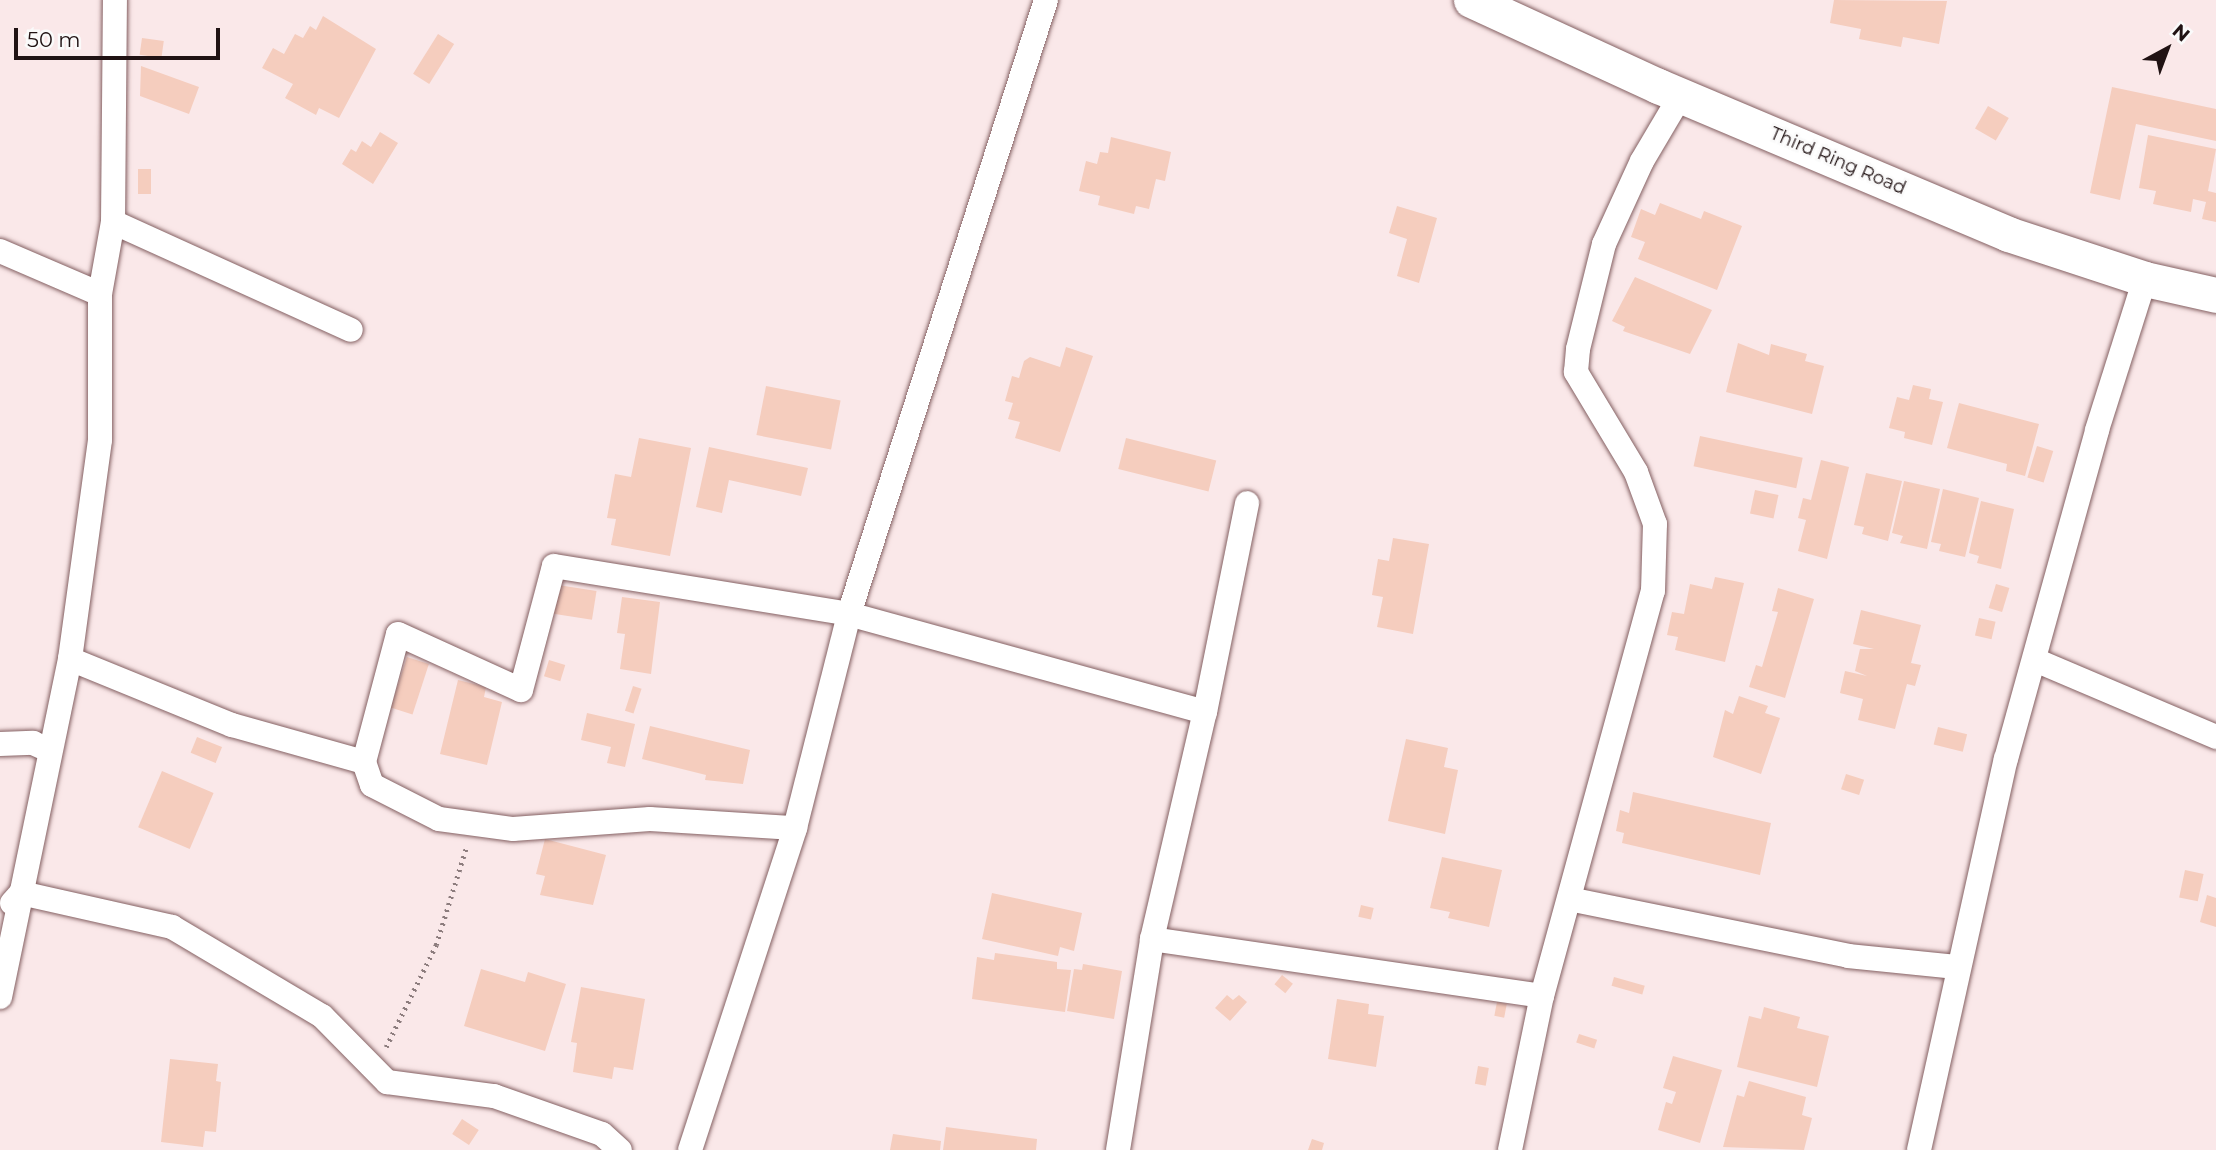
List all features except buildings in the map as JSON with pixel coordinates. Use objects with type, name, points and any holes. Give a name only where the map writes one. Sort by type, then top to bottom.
[{"type":"street","points":[[0,997],[49,750],[70,659],[100,440],[100,294],[113,222],[115,0]]},
{"type":"street","points":[[691,1150],[795,828],[849,614],[1046,0]]},
{"type":"street","name":"Third Ring Road","points":[[1471,0],[1681,95],[2008,234],[2145,279],[2216,295]]},
{"type":"street","points":[[1510,1150],[1542,996],[1653,591],[1655,524],[1636,472],[1576,372],[1578,349],[1604,244],[1642,161],[1681,95]]},
{"type":"street","points":[[113,222],[351,330]]},
{"type":"street","points":[[0,251],[100,294]]},
{"type":"street","points":[[1919,1150],[1956,967],[2035,660],[2096,430],[2145,279]]},
{"type":"street","points":[[1118,1150],[1152,939],[1205,712],[1247,503]]},
{"type":"street","points":[[795,828],[650,819],[513,829],[439,819],[372,785],[363,762],[398,634],[521,690],[554,566],[849,614],[1205,712]]},
{"type":"street","points":[[70,659],[232,725],[363,762]]},
{"type":"street","points":[[2035,660],[2216,737]]},
{"type":"street","points":[[0,744],[33,743],[49,750]]},
{"type":"street","points":[[0,914],[22,893]]},
{"type":"street","points":[[22,893],[172,927],[322,1016],[387,1082],[494,1096],[602,1134],[620,1150]]},
{"type":"street","points":[[1569,899],[1848,956],[1956,967]]},
{"type":"street","points":[[1152,939],[1542,996]]},
{"type":"path","points":[[387,1082],[386,1044],[436,945],[474,824]]}]
